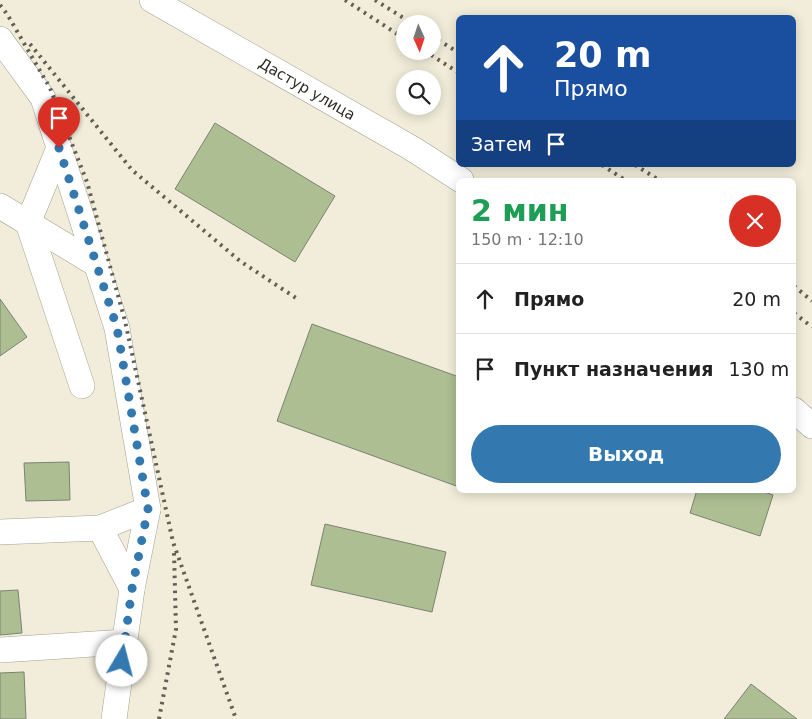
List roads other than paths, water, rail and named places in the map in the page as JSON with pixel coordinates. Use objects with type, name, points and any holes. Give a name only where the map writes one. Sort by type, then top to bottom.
[{"type":"street","name":"Дастур улица","points":[[152,0],[413,149],[458,178]]},
{"type":"street","points":[[0,40],[43,98],[117,328],[148,509],[132,589],[114,719]]},
{"type":"street","points":[[59,148],[28,223],[82,386]]},
{"type":"street","points":[[0,206],[96,264]]},
{"type":"street","points":[[796,412],[812,426]]},
{"type":"street","points":[[0,532],[100,528],[148,509]]},
{"type":"street","points":[[100,528],[132,589]]},
{"type":"street","points":[[0,650],[125,642]]},
{"type":"railway","points":[[345,0],[396,33]]},
{"type":"railway","points":[[375,0],[399,15]]},
{"type":"railway","points":[[0,5],[50,88],[87,182],[125,321],[173,542],[236,719]]},
{"type":"railway","points":[[441,42],[456,51]]},
{"type":"railway","points":[[30,44],[132,170],[240,261],[296,298]]},
{"type":"railway","points":[[439,60],[456,71]]},
{"type":"railway","points":[[605,167],[622,178]]},
{"type":"railway","points":[[638,167],[656,178]]},
{"type":"railway","points":[[796,288],[812,301]]},
{"type":"railway","points":[[796,315],[812,327]]},
{"type":"railway","points":[[159,719],[176,629],[174,552]]}]
